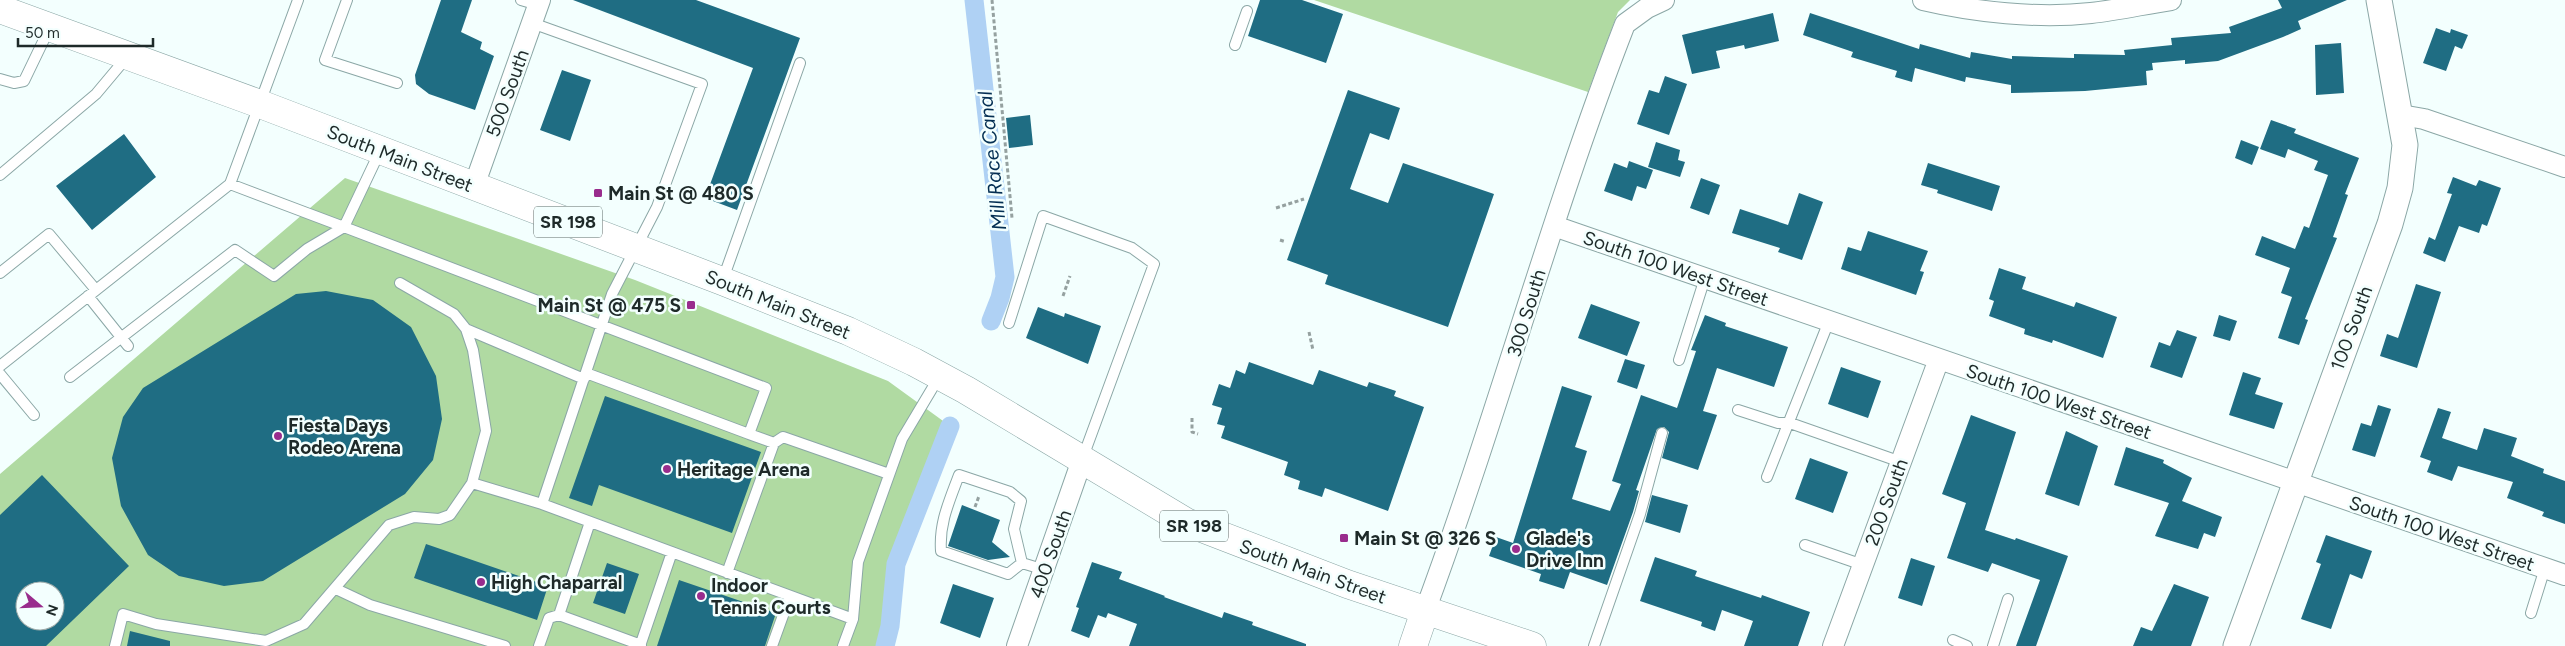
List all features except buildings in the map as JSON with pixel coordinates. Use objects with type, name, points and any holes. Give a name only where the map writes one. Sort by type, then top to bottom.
[{"type":"main road","name":"South Main Street","points":[[0,8],[260,104],[848,331],[940,376],[1031,428],[1186,522],[1279,559],[1532,646]]},
{"type":"main road","name":"300 South","points":[[1413,646],[1426,611]]},
{"type":"street","name":"300 South","points":[[1426,611],[1500,395],[1554,226],[1624,24],[1647,8],[1664,0]]},
{"type":"street","points":[[1923,0],[1986,11],[2028,14],[2089,13],[2171,0]]},
{"type":"street","name":"100 South","points":[[2240,645],[2295,482],[2392,215],[2400,188],[2404,145],[2401,115],[2379,0]]},
{"type":"street","name":"500 South","points":[[474,186],[533,7]]},
{"type":"street","points":[[2401,115],[2424,119],[2565,167]]},
{"type":"street","name":"South 100 West Street","points":[[1554,226],[2565,575]]},
{"type":"street","name":"200 South","points":[[1833,646],[1939,359]]},
{"type":"street","name":"400 South","points":[[1017,646],[1082,460]]},
{"type":"lane","points":[[0,366],[230,184],[298,0]]},
{"type":"lane","points":[[347,0],[325,60],[397,83]]},
{"type":"lane","points":[[533,7],[702,84],[657,206],[612,294],[542,504]]},
{"type":"lane","points":[[1235,45],[1247,11]]},
{"type":"lane","points":[[0,79],[14,84],[24,81],[50,26]]},
{"type":"lane","points":[[0,175],[96,94],[129,55]]},
{"type":"lane","points":[[722,281],[800,64]]},
{"type":"lane","points":[[70,377],[120,336],[235,250],[274,276],[307,249],[344,227],[380,150]]},
{"type":"lane","points":[[230,184],[601,327],[766,388],[749,434]]},
{"type":"lane","points":[[1009,322],[1044,216],[1132,248],[1154,264],[1082,460]]},
{"type":"lane","points":[[0,273],[49,234],[128,346]]},
{"type":"lane","points":[[1679,360],[1705,278]]},
{"type":"lane","points":[[115,646],[123,614],[156,624],[266,641],[304,624],[336,589],[388,526],[414,517],[439,518],[450,515],[472,482],[486,431],[473,350],[466,329],[454,314],[400,283]]},
{"type":"lane","points":[[1767,477],[1829,321]]},
{"type":"lane","points":[[466,329],[585,376],[774,443]]},
{"type":"lane","points":[[0,374],[34,416]]},
{"type":"lane","points":[[843,646],[853,619],[858,562],[902,439],[940,376]]},
{"type":"lane","points":[[1738,410],[1778,423],[1790,423],[1900,462]]},
{"type":"lane","points":[[1594,646],[1640,514],[1662,434]]},
{"type":"lane","points":[[727,573],[774,443],[783,437],[890,474]]},
{"type":"lane","points":[[959,475],[1010,492],[1021,501],[1014,528],[1022,563],[1008,574],[941,552],[939,533],[942,516],[959,475]]},
{"type":"lane","points":[[472,482],[542,504],[853,619]]},
{"type":"lane","points":[[559,615],[590,522]]},
{"type":"lane","points":[[1805,545],[1863,566]]},
{"type":"lane","points":[[540,646],[549,618],[559,615],[640,646],[672,552]]},
{"type":"lane","points":[[1022,563],[1045,570]]},
{"type":"lane","points":[[2531,613],[2545,568]]},
{"type":"lane","points":[[336,589],[370,605],[505,646]]},
{"type":"lane","points":[[772,646],[790,596]]},
{"type":"lane","points":[[1992,646],[2008,600]]},
{"type":"lane","points":[[1953,640],[1967,646]]},
{"type":"path","points":[[992,0],[1012,218]]},
{"type":"path","points":[[1276,208],[1304,199]]},
{"type":"path","points":[[1280,240],[1286,242]]},
{"type":"path","points":[[1063,296],[1070,276]]},
{"type":"path","points":[[1310,332],[1313,350]]},
{"type":"path","points":[[1192,418],[1192,432],[1198,434]]},
{"type":"green space","points":[[1314,0],[1630,0],[1618,12],[1588,92]]},
{"type":"green space","points":[[345,178],[635,280],[888,381],[950,426],[896,564],[890,626],[885,646],[0,646],[0,474]]},
{"type":"waterway","name":"Mill Race Canal","points":[[974,0],[1005,277],[1000,298],[991,321]]},
{"type":"waterway","name":"Mill Race Canal","points":[[885,646],[890,626],[896,564],[950,426]]},
{"type":"place","name":"Main St @ 480 S","points":[[598,193]]},
{"type":"place","name":"Main St @ 475 S","points":[[691,305]]},
{"type":"place","name":"Fiesta Days Rodeo Arena","points":[[278,436]]},
{"type":"place","name":"Heritage Arena","points":[[667,469]]},
{"type":"place","name":"Main St @ 326 S","points":[[1344,538]]},
{"type":"place","name":"Glade's Drive Inn","points":[[1516,549]]},
{"type":"place","name":"High Chaparral","points":[[481,582]]},
{"type":"place","name":"Indoor Tennis Courts","points":[[701,596]]}]
